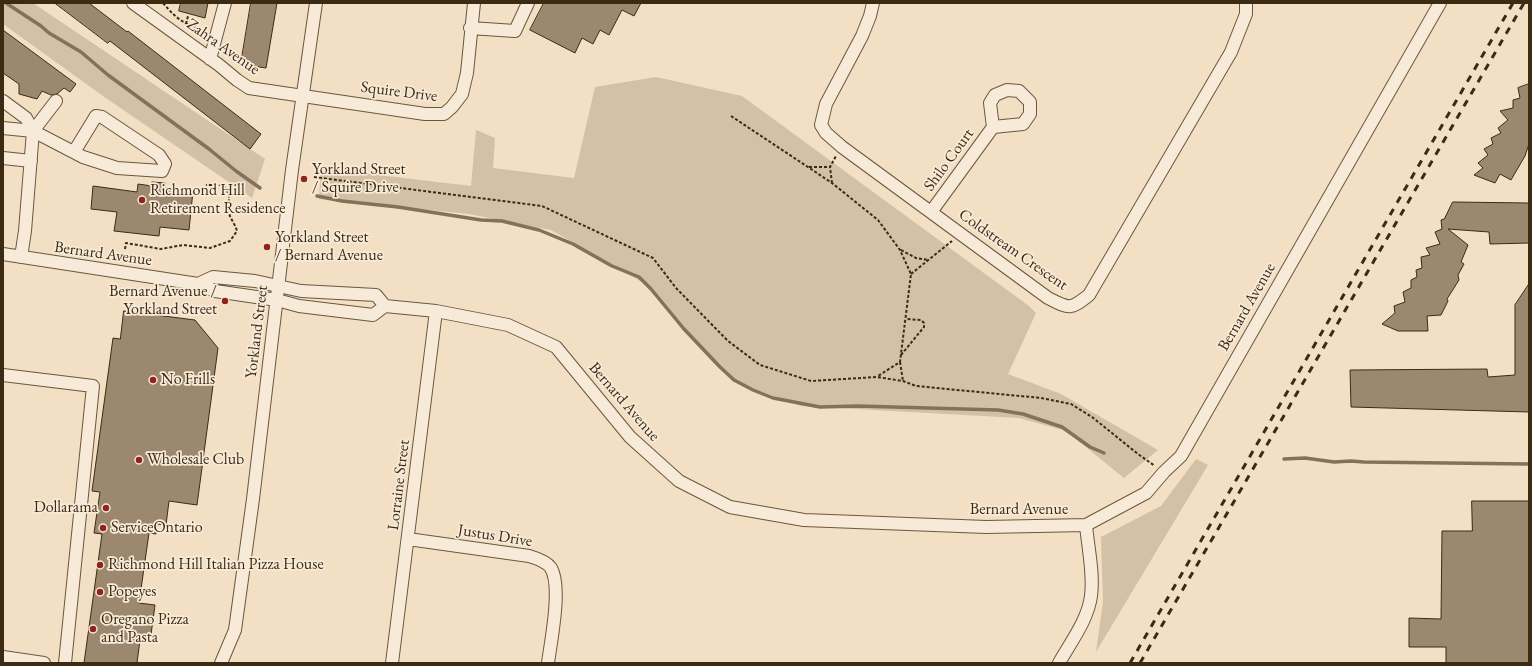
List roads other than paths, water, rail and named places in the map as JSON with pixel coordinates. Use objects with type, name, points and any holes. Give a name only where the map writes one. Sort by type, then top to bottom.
[{"type":"street","name":"Zahra Avenue","points":[[133,3],[249,88],[303,96]]},
{"type":"street","points":[[210,59],[225,3]]},
{"type":"street","name":"Yorkland Street","points":[[221,663],[235,630],[253,499],[292,170],[316,3]]},
{"type":"street","name":"Squire Drive","points":[[303,96],[426,114],[444,114],[452,107],[462,94],[467,73],[470,28],[474,3]]},
{"type":"street","points":[[470,28],[515,31],[528,3]]},
{"type":"street","name":"Coldstream Crescent","points":[[873,3],[870,16],[862,36],[826,104],[821,125],[826,133],[842,147],[1048,298],[1070,307],[1076,306],[1089,295],[1231,52],[1246,14],[1246,3]]},
{"type":"street","name":"Bernard Avenue","points":[[3,254],[198,284],[215,291],[277,300],[299,306],[373,315],[385,306],[436,311],[508,325],[556,347],[635,442],[679,481],[730,507],[804,520],[986,527],[1086,525],[1146,493],[1180,456],[1440,3]]},
{"type":"street","points":[[3,101],[26,118],[33,131]]},
{"type":"street","points":[[21,257],[25,231],[33,131],[56,101]]},
{"type":"street","points":[[3,128],[33,131],[83,157],[117,168],[162,172],[165,164],[159,155],[102,117],[96,116],[74,152]]},
{"type":"street","name":"Shilo Court","points":[[931,212],[993,127]]},
{"type":"street","points":[[3,158],[30,161]]},
{"type":"street","name":"Bernard Avenue","points":[[198,284],[213,277],[301,290],[376,295],[385,306]]},
{"type":"street","name":"Lorraine Street","points":[[392,663],[436,311]]},
{"type":"street","points":[[3,375],[93,386],[65,663]]},
{"type":"street","points":[[1059,663],[1084,618],[1091,598],[1092,583],[1086,525]]},
{"type":"street","name":"Justus Drive","points":[[408,539],[529,556],[550,567],[555,580],[556,595],[548,663]]},
{"type":"street","points":[[3,657],[44,663]]},
{"type":"waterway","points":[[6,3],[49,33],[81,52],[108,75],[260,188]]},
{"type":"waterway","points":[[317,196],[342,201],[398,207],[481,220],[502,221],[539,230],[573,244],[612,266],[639,277],[651,289],[684,329],[734,380],[773,398],[820,407],[858,406],[998,410],[1023,414],[1062,427],[1090,447],[1104,453]]},
{"type":"waterway","points":[[1284,459],[1305,458],[1334,462],[1529,464]]},
{"type":"railway","points":[[1130,663],[1513,3]]},
{"type":"railway","points":[[1140,663],[1524,3]]},
{"type":"place","name":"Yorkland Street / Squire Drive","points":[[304,179]]},
{"type":"place","name":"Richmond Hill Retirement Residence","points":[[142,200]]},
{"type":"place","name":"Yorkland Street / Bernard Avenue","points":[[267,247]]},
{"type":"place","name":"Bernard Avenue / Yorkland Street","points":[[225,301]]},
{"type":"place","name":"No Frills","points":[[153,380]]},
{"type":"place","name":"Wholesale Club","points":[[139,460]]},
{"type":"place","name":"Dollarama","points":[[106,508]]},
{"type":"place","name":"ServiceOntario","points":[[103,528]]},
{"type":"place","name":"Richmond Hill Italian Pizza House","points":[[100,565]]},
{"type":"place","name":"Popeyes","points":[[100,592]]},
{"type":"place","name":"Oregano Pizza and Pasta","points":[[93,629]]}]
